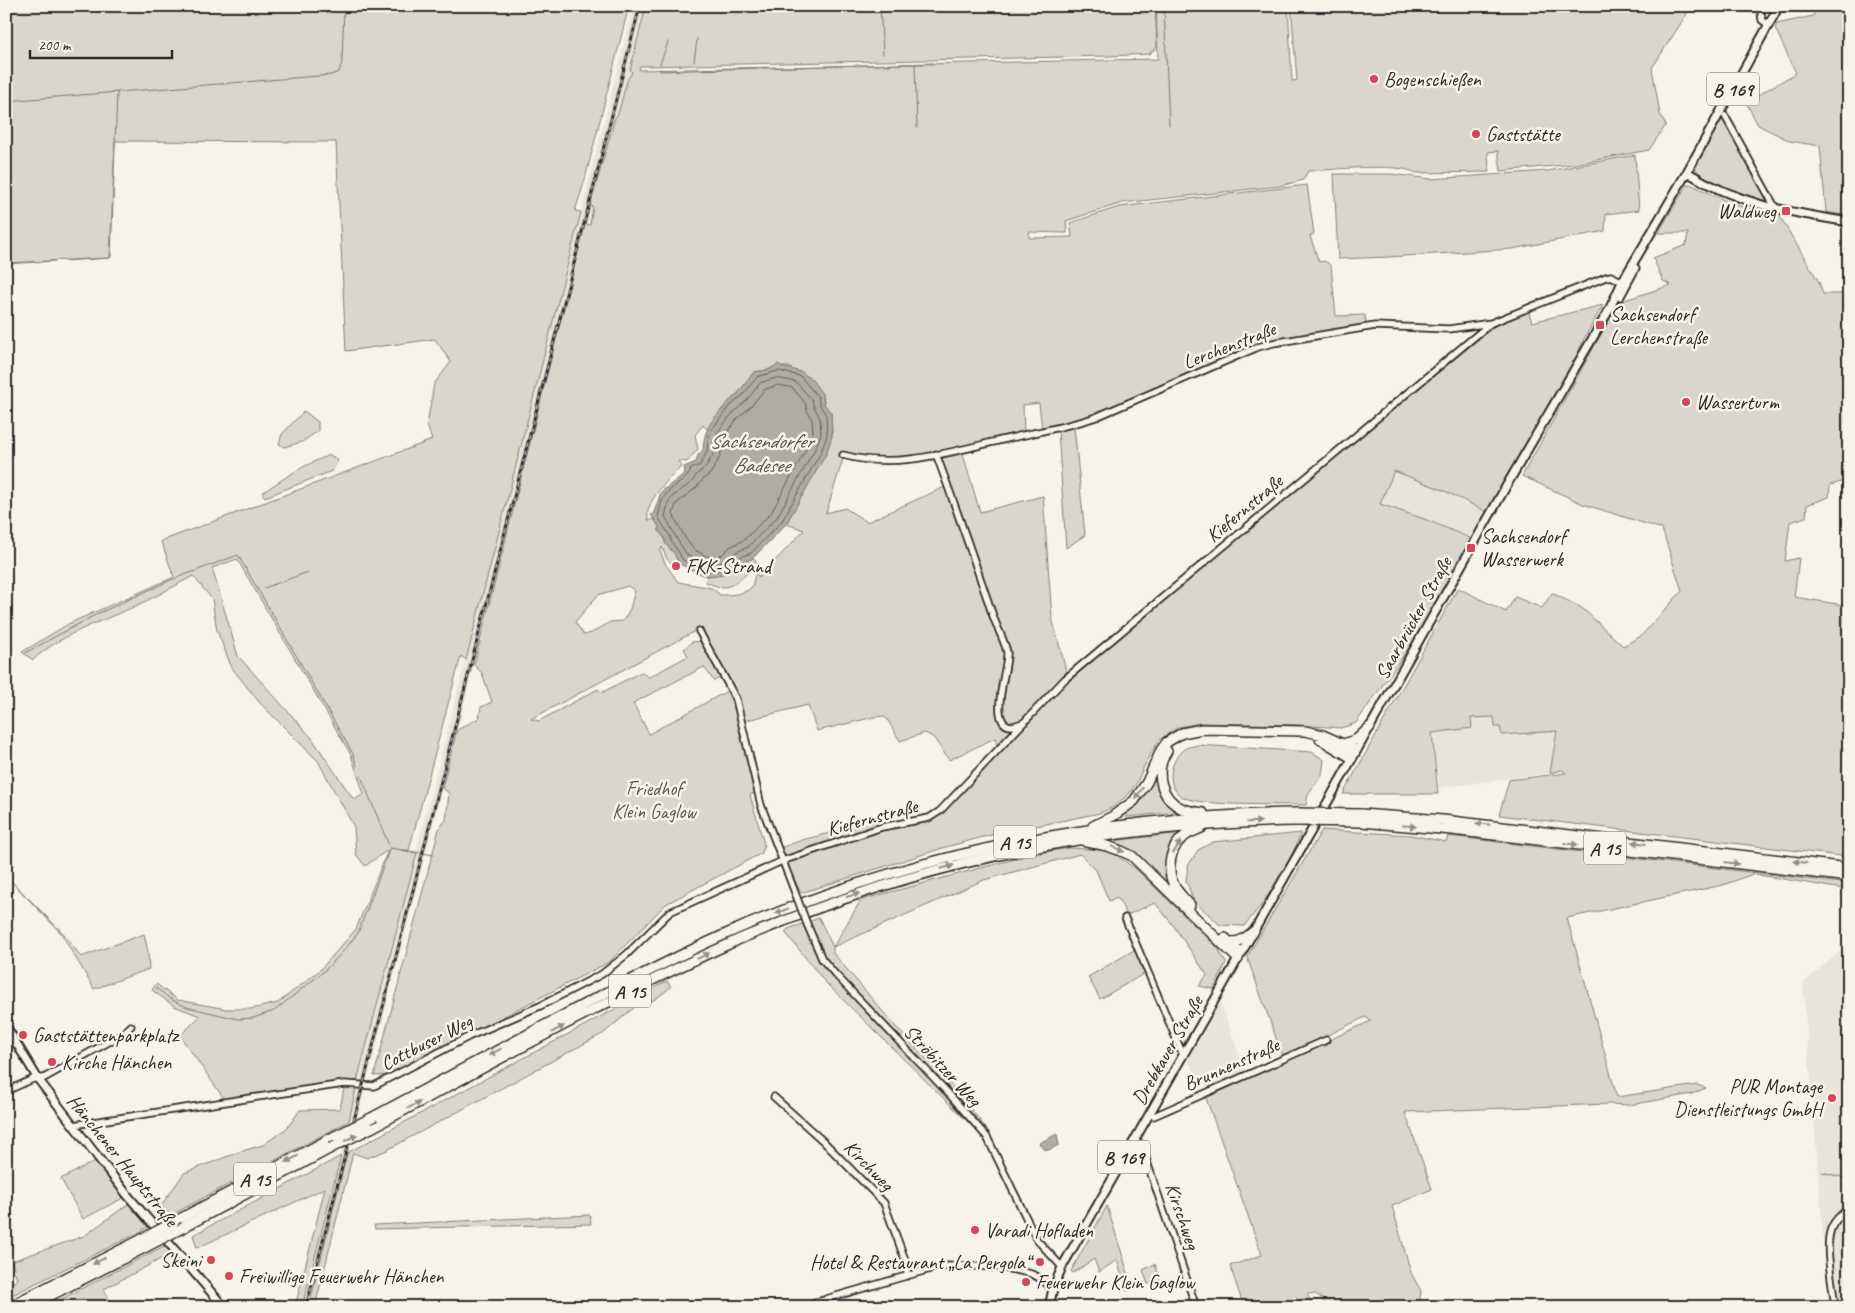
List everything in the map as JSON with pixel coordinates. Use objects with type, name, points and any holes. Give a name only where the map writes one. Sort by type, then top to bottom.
[{"type":"highway","points":[[1344,744],[1357,739],[1370,727]]},
{"type":"highway","points":[[1086,829],[1113,816],[1134,801],[1147,782],[1161,750],[1167,742],[1182,733],[1202,729],[1305,731],[1324,735],[1344,744],[1354,754]]},
{"type":"highway","points":[[1218,815],[1183,808],[1173,803],[1162,787],[1160,778],[1162,760],[1171,747],[1184,739],[1202,735],[1313,737],[1354,754]]},
{"type":"highway","name":"A 15","points":[[28,1307],[144,1243],[174,1222],[611,990],[726,934],[806,902],[924,864],[1029,839],[1086,829],[1218,815],[1443,820],[1849,868]]},
{"type":"highway","name":"A 15","points":[[8,1307],[144,1243],[184,1227],[614,999],[730,943],[838,900],[900,880],[989,856],[1070,840],[1210,824],[1298,817]]},
{"type":"highway","name":"A 15","points":[[1361,818],[1849,877]]},
{"type":"highway","points":[[1210,824],[1187,835],[1174,849],[1171,859],[1171,877],[1175,888],[1229,942],[1240,956]]},
{"type":"highway","points":[[1070,840],[1104,844],[1132,856],[1240,956]]},
{"type":"highway","points":[[1229,942],[1243,940],[1254,931]]},
{"type":"main road","name":"Saarbrücker Straße","points":[[1322,812],[1609,310],[1636,267],[1639,255],[1779,6]]},
{"type":"main road","points":[[1687,172],[1726,193],[1749,202],[1776,209],[1849,222]]},
{"type":"main road","name":"Drebkauer Straße","points":[[1049,1307],[1053,1289],[1062,1268],[1322,812]]},
{"type":"main road","name":"Hänchener Hauptstraße","points":[[6,1026],[38,1079],[73,1125],[130,1197],[224,1307]]},
{"type":"street","points":[[1760,6],[1762,20],[1768,25]]},
{"type":"street","points":[[1725,116],[1776,209]]},
{"type":"street","name":"Lerchenstraße","points":[[843,455],[861,460],[927,457],[1071,425],[1096,417],[1258,347],[1273,343],[1375,326],[1449,329],[1491,323],[1606,277],[1611,276],[1625,283]]},
{"type":"street","name":"Kiefernstraße","points":[[670,912],[782,861],[882,827],[929,818],[940,811],[1065,679],[1491,323]]},
{"type":"street","points":[[936,454],[1007,654],[999,705],[1001,717],[1006,724],[1011,726],[1023,724]]},
{"type":"street","points":[[699,631],[736,699],[762,805],[782,861]]},
{"type":"street","name":"Ströbitzer Weg","points":[[782,861],[822,959],[987,1137],[1036,1240],[1062,1268]]},
{"type":"street","name":"Cottbuser Weg","points":[[73,1125],[344,1084],[374,1086],[470,1036],[540,1006],[602,974],[626,955],[670,912]]},
{"type":"street","points":[[1125,918],[1183,1055]]},
{"type":"street","points":[[6,1089],[13,1088],[33,1078],[44,1078],[121,1035],[131,1026]]},
{"type":"street","name":"Brunnenstraße","points":[[1149,1114],[1154,1116],[1326,1040]]},
{"type":"street","name":"Kirchweg","points":[[774,1097],[823,1141],[884,1203],[907,1265],[907,1276]]},
{"type":"street","name":"Kirschweg","points":[[1134,1140],[1141,1144],[1196,1307]]},
{"type":"street","points":[[1835,1307],[1829,1250],[1830,1236],[1836,1220],[1849,1208]]},
{"type":"street","points":[[907,1265],[916,1269],[927,1270]]},
{"type":"street","points":[[812,1307],[816,1302],[927,1270],[951,1265],[1019,1271],[1036,1276],[1053,1289]]},
{"type":"street","points":[[820,1307],[826,1299]]},
{"type":"shaded area","points":[[634,6],[646,6],[630,70],[633,71],[627,81],[618,114],[615,118],[591,206],[593,207],[590,225],[585,224],[309,1307],[302,1307],[341,1156],[357,1081]]},
{"type":"shaded area","points":[[1394,470],[1443,490],[1487,512],[1472,539],[1427,520],[1380,504]]},
{"type":"shaded area","points":[[1494,717],[1495,727],[1529,733],[1557,731],[1550,773],[1439,788],[1432,733],[1472,728],[1471,718]]},
{"type":"shaded area","points":[[1849,944],[1849,1307],[1829,1307],[1803,983]]},
{"type":"shaded area","points":[[1220,1002],[1246,1073],[1209,1090],[1187,1060]]},
{"type":"green space","points":[[6,6],[629,6],[584,183],[575,211],[581,212],[466,660],[461,656],[409,850],[401,850],[417,853],[357,1081],[225,1100],[180,1036],[200,1016],[174,1006],[152,990],[156,984],[178,1000],[226,1009],[251,1009],[278,1003],[320,970],[356,929],[388,850],[365,866],[356,854],[354,827],[318,761],[259,702],[232,668],[217,631],[212,599],[193,576],[142,603],[71,634],[33,660],[22,652],[70,623],[174,577],[161,541],[432,440],[427,425],[434,384],[451,362],[435,339],[346,351],[336,142],[115,141],[110,258],[6,263]],"holes":[[[237,559],[351,755],[364,794],[354,800],[311,737],[238,656],[212,568]]]},
{"type":"green space","name":"Friedhof Klein Gaglow","points":[[646,6],[1155,6],[1157,47],[1149,54],[1109,56],[640,66],[639,70],[1158,59],[1156,6],[1288,6],[1292,81],[1297,80],[1291,6],[1692,6],[1652,68],[1660,114],[1666,125],[1649,150],[1575,164],[1501,171],[1498,151],[1488,152],[1489,172],[1416,173],[1380,167],[1308,171],[1303,180],[1280,186],[1122,203],[1066,221],[1067,233],[1029,232],[1029,238],[1072,237],[1070,223],[1119,207],[1307,185],[1314,234],[1310,236],[1319,262],[1325,261],[1331,266],[1336,316],[1365,315],[1366,325],[1281,339],[1258,345],[1096,415],[1042,430],[1039,403],[1023,405],[1024,433],[909,457],[843,459],[826,513],[845,508],[867,522],[949,485],[939,456],[962,451],[980,512],[1043,496],[1052,618],[1069,681],[1233,542],[1497,324],[1528,310],[1532,322],[1603,305],[1577,355],[1487,512],[1443,490],[1394,471],[1380,504],[1427,520],[1472,539],[1411,645],[1356,723],[1341,728],[1201,723],[1178,727],[1159,740],[1129,794],[1113,807],[1100,813],[987,836],[801,893],[785,861],[883,828],[930,820],[999,752],[995,738],[949,760],[933,737],[925,733],[900,741],[887,719],[883,716],[817,731],[808,705],[743,721],[726,677],[701,628],[531,719],[539,721],[598,689],[601,693],[641,672],[649,677],[688,656],[684,649],[692,642],[703,641],[721,677],[714,681],[704,667],[633,703],[649,734],[727,691],[740,722],[738,723],[756,793],[750,795],[764,844],[762,853],[666,904],[609,962],[390,1075],[374,1076],[439,829],[446,820],[449,793],[442,788],[457,730],[479,718],[481,707],[492,702],[482,673],[474,665],[585,224],[590,225],[593,207],[590,206],[615,118],[618,114],[627,81],[632,72],[630,70]],"holes":[[[773,367],[789,367],[823,395],[824,404],[831,413],[832,436],[826,454],[786,524],[804,530],[760,577],[756,574],[752,586],[746,591],[737,594],[720,595],[712,588],[678,582],[666,565],[660,551],[662,547],[667,559],[672,564],[679,563],[674,553],[665,543],[657,523],[653,519],[649,521],[649,507],[658,491],[682,466],[678,461],[687,462],[698,449],[695,435],[703,425],[707,429],[754,372],[768,370]],[[628,586],[635,591],[630,609],[623,621],[610,622],[592,633],[584,635],[575,622],[598,595]]]},
{"type":"green space","points":[[1818,6],[1849,6],[1849,216],[1826,212],[1820,146],[1790,141],[1758,125],[1746,102],[1796,73],[1775,28],[1777,24],[1813,16]]},
{"type":"green space","points":[[1723,116],[1770,203],[1719,185],[1709,180],[1695,168]]},
{"type":"green space","points":[[1635,155],[1639,210],[1606,214],[1605,231],[1512,249],[1338,259],[1334,174],[1391,174],[1431,179],[1548,171]]},
{"type":"green space","points":[[1690,184],[1735,205],[1779,215],[1819,282],[1823,294],[1849,294],[1849,480],[1830,485],[1829,497],[1807,505],[1806,517],[1790,522],[1785,561],[1799,558],[1794,597],[1843,605],[1849,557],[1849,857],[1499,815],[1509,780],[1566,773],[1562,770],[1550,773],[1557,731],[1502,735],[1500,727],[1495,727],[1494,717],[1471,718],[1472,728],[1432,733],[1438,794],[1343,794],[1458,588],[1506,612],[1515,597],[1542,608],[1552,593],[1582,608],[1623,646],[1641,636],[1682,591],[1662,529],[1583,504],[1522,476],[1619,302],[1671,285],[1663,281],[1653,258],[1686,245],[1688,233],[1658,233],[1687,185]]},
{"type":"green space","points":[[304,411],[318,422],[318,431],[302,442],[284,447],[279,444],[282,434]]},
{"type":"green space","points":[[1074,426],[1085,535],[1066,548],[1058,430]]},
{"type":"green space","points":[[330,455],[338,460],[332,471],[265,497],[262,493],[303,467]]},
{"type":"green space","points":[[753,558],[756,560],[751,569],[732,585],[720,587],[706,582],[708,576],[734,570],[741,563]]},
{"type":"green space","points":[[1198,745],[1312,752],[1324,760],[1322,775],[1308,794],[1306,805],[1240,804],[1190,800],[1181,796],[1176,791],[1171,779],[1171,772],[1175,759],[1185,748]]},
{"type":"green space","points":[[1155,774],[1164,799],[1179,812],[1126,817],[1126,812]]},
{"type":"green space","points":[[888,818],[893,823],[785,859],[780,848],[802,840]]},
{"type":"green space","points":[[1322,830],[1411,835],[1446,842],[1448,836],[1849,884],[1849,890],[1753,874],[1723,885],[1567,918],[1617,1097],[1697,1085],[1706,1088],[1692,1094],[1629,1105],[1609,1104],[1405,1112],[1432,1189],[1392,1206],[1411,1273],[1421,1291],[1419,1307],[1327,1307],[1319,1296],[1307,1294],[1311,1302],[1291,1301],[1292,1307],[1244,1307],[1230,1266],[1262,1255],[1206,1098],[1320,1045],[1326,1046],[1331,1039],[1371,1021],[1365,1017],[1283,1057],[1247,957]]},
{"type":"green space","points":[[1184,833],[1168,856],[1166,868],[1167,884],[1131,850],[1110,841]]},
{"type":"green space","points":[[1301,833],[1277,882],[1244,926],[1220,925],[1194,901],[1186,881],[1188,866],[1198,850],[1213,842]]},
{"type":"green space","points":[[1070,848],[1102,850],[1116,855],[1136,869],[1217,947],[1226,963],[1214,989],[1199,986],[1207,975],[1173,925],[1155,903],[1127,915],[1117,897],[1109,901],[1096,870],[1080,854],[984,880],[833,947],[861,900],[1033,854]]},
{"type":"green space","points":[[6,876],[64,934],[81,957],[144,934],[149,969],[94,989],[61,933]]},
{"type":"green space","points":[[819,918],[833,947],[833,953],[896,1027],[955,1089],[990,1133],[981,1139],[981,1135],[825,982],[785,932],[788,929]]},
{"type":"green space","points":[[1134,950],[1147,972],[1100,999],[1088,977]]},
{"type":"green space","points":[[667,981],[671,987],[654,1000],[637,1005],[604,1033],[385,1151],[367,1158],[353,1153],[315,1307],[309,1307],[347,1153]]},
{"type":"green space","points":[[356,1087],[349,1121],[171,1215],[161,1206],[184,1173],[263,1145],[287,1128],[300,1110],[340,1109],[344,1088]]},
{"type":"green space","points":[[341,1156],[302,1307],[295,1307],[325,1188],[197,1248],[193,1235]]},
{"type":"green space","points":[[95,1161],[123,1198],[83,1219],[61,1179]]},
{"type":"green space","points":[[131,1202],[148,1227],[6,1298],[6,1286],[17,1280],[12,1261],[84,1236]]},
{"type":"green space","points":[[1107,1206],[1133,1289],[1126,1291],[1117,1260],[1099,1272],[1094,1259],[1073,1273],[1071,1271]]},
{"type":"green space","points":[[590,1215],[591,1224],[375,1229],[374,1225]]},
{"type":"green space","points":[[166,1245],[172,1253],[104,1289],[113,1307],[46,1307]]},
{"type":"green space","points":[[1155,1264],[1161,1282],[1148,1284],[1143,1270]]},
{"type":"water","name":"Sachsendorfer Badesee","points":[[779,364],[782,367],[802,372],[812,380],[823,395],[824,404],[831,413],[832,436],[826,454],[786,524],[753,558],[741,563],[734,570],[720,575],[708,576],[701,574],[679,564],[674,553],[665,543],[665,539],[659,531],[659,526],[651,515],[654,512],[661,492],[685,473],[684,467],[696,462],[698,455],[703,450],[707,431],[715,417],[740,391],[754,372],[768,370]]},
{"type":"water","points":[[1057,1134],[1059,1145],[1049,1150],[1043,1149],[1039,1143]]},
{"type":"waterway","points":[[6,101],[331,75],[339,72],[342,62],[344,6]]},
{"type":"waterway","points":[[880,6],[883,54]]},
{"type":"waterway","points":[[1164,6],[1169,125]]},
{"type":"waterway","points":[[694,62],[697,39]]},
{"type":"waterway","points":[[660,64],[668,42]]},
{"type":"waterway","points":[[660,69],[660,71],[933,63]]},
{"type":"waterway","points":[[915,64],[917,128]]},
{"type":"waterway","points":[[64,261],[110,258],[111,256],[117,92]]},
{"type":"waterway","points":[[6,264],[54,261]]},
{"type":"waterway","points":[[25,653],[97,614],[171,580],[238,555],[353,754],[357,766]]},
{"type":"waterway","points":[[264,588],[308,572]]},
{"type":"waterway","points":[[361,776],[390,848],[434,855]]},
{"type":"waterway","points":[[156,988],[172,1000],[187,1007],[238,1019],[253,1018],[274,1011],[323,972],[358,933],[390,848]]},
{"type":"waterway","points":[[1822,1172],[1849,1179]]},
{"type":"railway","points":[[306,1307],[640,6]]},
{"type":"place","name":"Bogenschießen","points":[[1374,79]]},
{"type":"place","name":"Gaststätte","points":[[1476,134]]},
{"type":"place","name":"Waldweg","points":[[1786,211]]},
{"type":"place","name":"Sachsendorf Lerchenstraße","points":[[1600,325]]},
{"type":"place","name":"Wasserturm","points":[[1686,402]]},
{"type":"place","name":"Sachsendorf Wasserwerk","points":[[1471,548]]},
{"type":"place","name":"FKK-Strand","points":[[676,566]]},
{"type":"place","name":"Gaststättenparkplatz","points":[[23,1035]]},
{"type":"place","name":"Kirche Hänchen","points":[[52,1062]]},
{"type":"place","name":"PUR Montage Dienstleistungs GmbH","points":[[1832,1098]]},
{"type":"place","name":"Varadi Hofladen","points":[[975,1230]]},
{"type":"place","name":"Skeini","points":[[211,1260]]},
{"type":"place","name":"Hotel & Restaurant „La Pergola“","points":[[1040,1262]]},
{"type":"place","name":"Freiwillige Feuerwehr Hänchen","points":[[229,1276]]},
{"type":"place","name":"Feuerwehr Klein Gaglow","points":[[1026,1282]]}]
